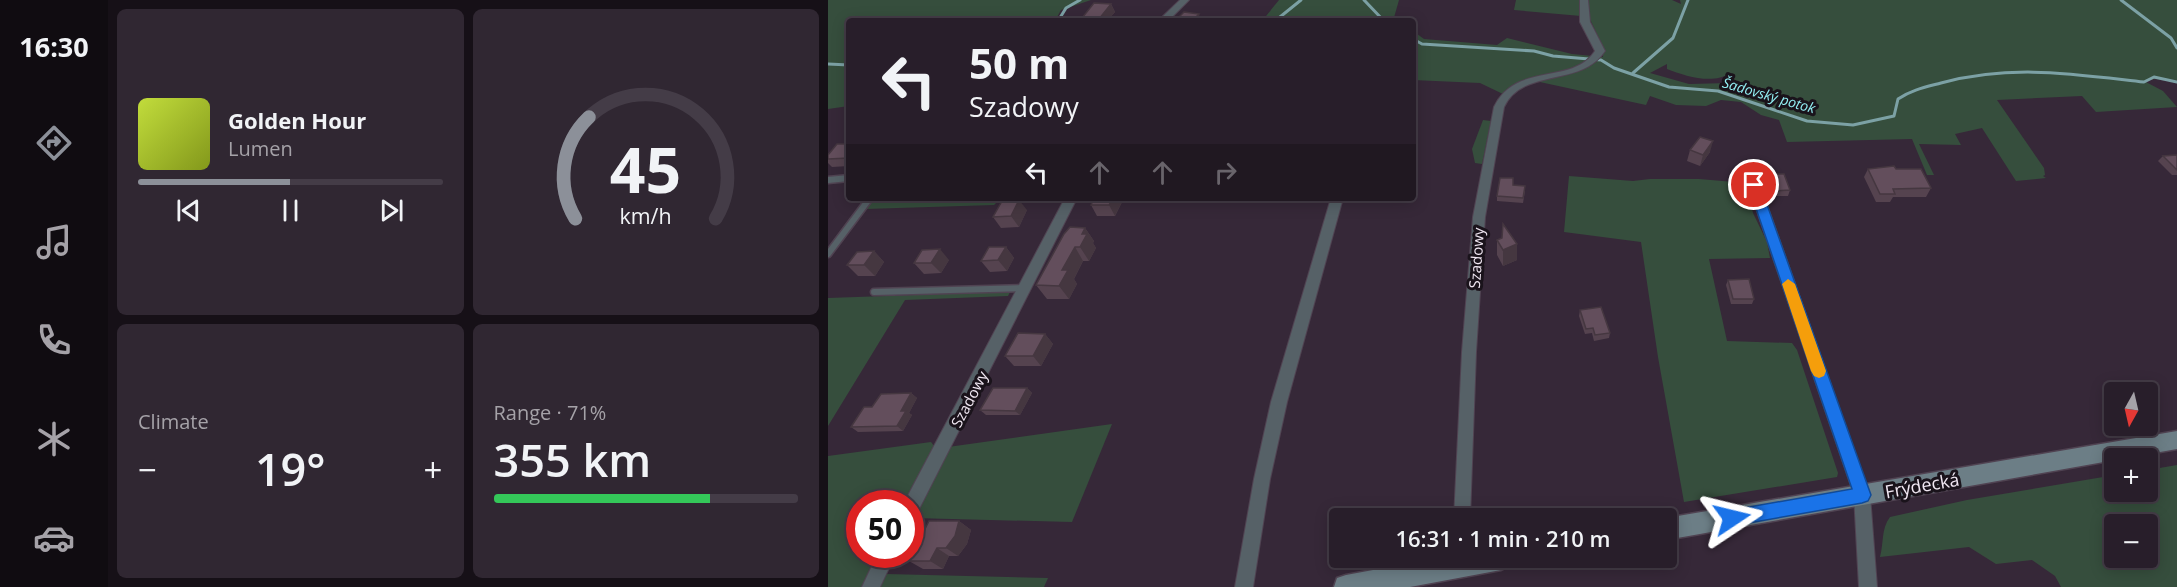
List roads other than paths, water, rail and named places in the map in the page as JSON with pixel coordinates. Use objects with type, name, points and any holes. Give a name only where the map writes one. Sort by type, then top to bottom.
[{"type":"main road","name":"Frýdecká","points":[[1677,527],[2177,440]]},
{"type":"main road","points":[[1346,587],[1433,568]]},
{"type":"street","points":[[1166,18],[1185,0]]},
{"type":"street","name":"Szadowy","points":[[1462,508],[1469,352],[1479,217],[1499,107],[1506,94],[1521,83],[1584,67],[1595,59],[1600,51],[1585,22],[1584,0]]},
{"type":"street","points":[[1754,185],[1862,495],[1868,587]]},
{"type":"street","name":"Szadowy","points":[[920,490],[1070,201]]},
{"type":"street","points":[[1244,587],[1262,478],[1279,402],[1336,201]]},
{"type":"street","points":[[870,587],[880,568]]},
{"type":"lane","points":[[828,180],[846,178]]},
{"type":"lane","points":[[828,254],[868,201]]},
{"type":"lane","points":[[874,292],[1026,288]]},
{"type":"waterway","points":[[1060,18],[1066,8],[1080,0]]},
{"type":"waterway","name":"Šadovský potok","points":[[1279,18],[1301,0]]},
{"type":"waterway","name":"Šadovský potok","points":[[1364,0],[1381,18]]},
{"type":"waterway","points":[[1633,73],[1673,38],[1688,0]]},
{"type":"waterway","points":[[2121,0],[2171,38],[2177,48]]},
{"type":"waterway","name":"Šadovský potok","points":[[1416,41],[1422,44],[1534,51],[1553,56],[1601,60],[1614,68],[1669,87],[1718,91],[1807,121],[1853,125],[1894,116],[1898,99],[1913,91],[1967,77],[2042,72],[2144,82],[2154,77],[2177,82]]},
{"type":"waterway","name":"Šadovský potok","points":[[828,64],[846,65]]}]
